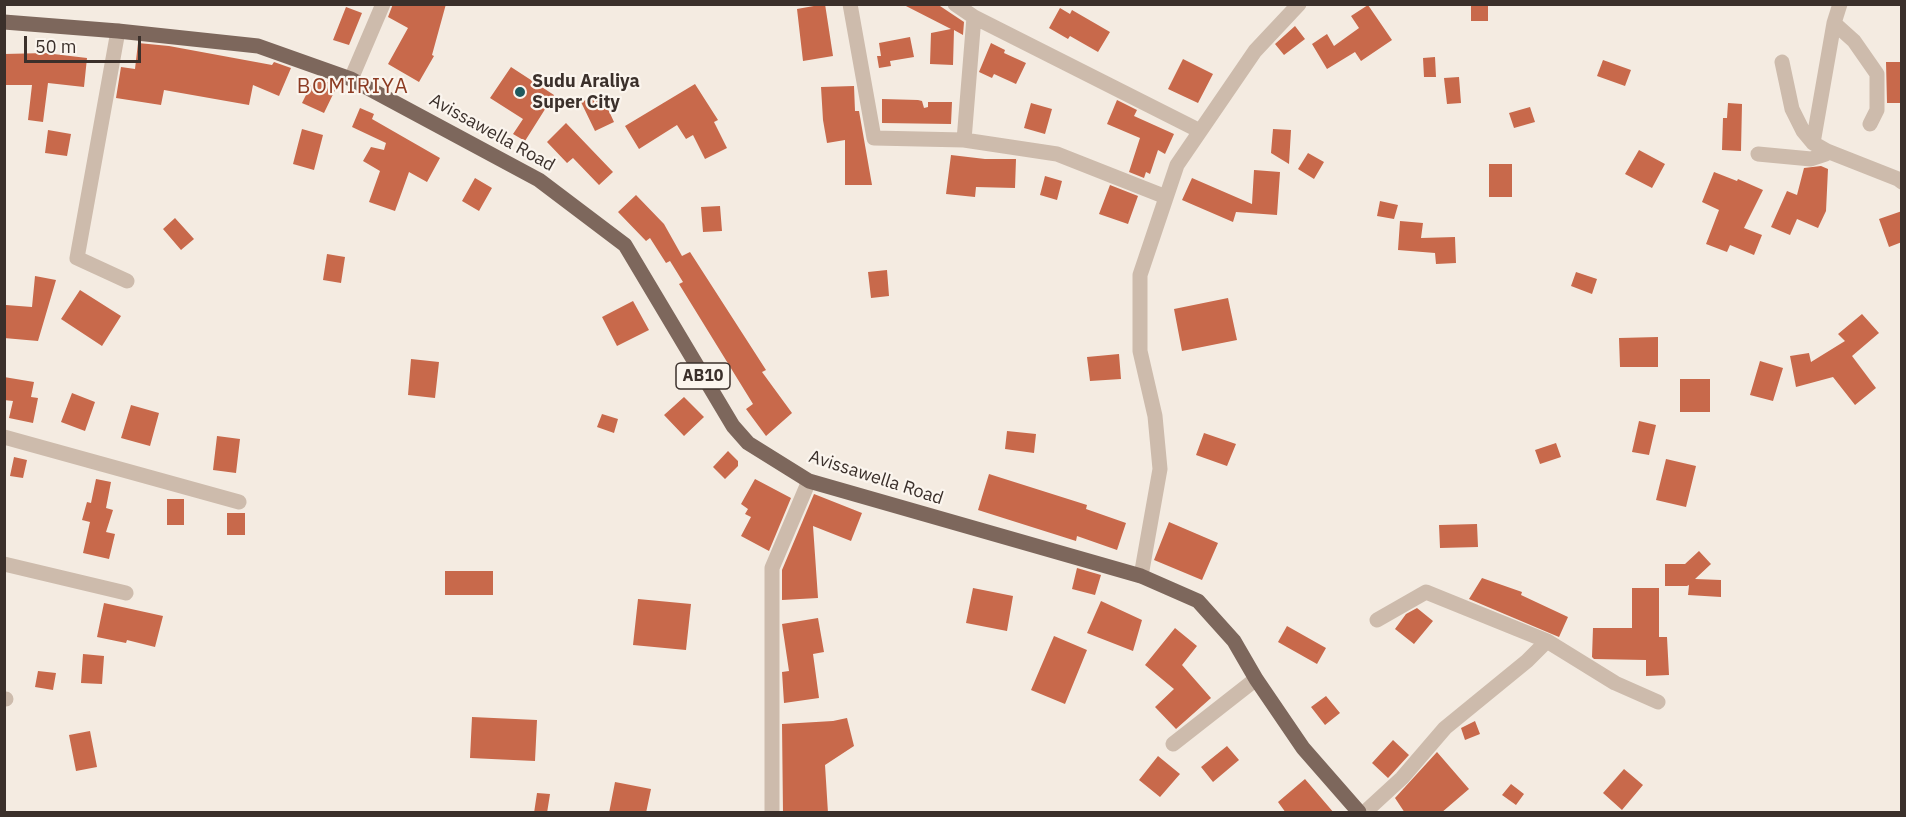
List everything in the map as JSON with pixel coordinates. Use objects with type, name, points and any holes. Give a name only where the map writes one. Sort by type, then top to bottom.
[{"type":"main road","name":"Avissawella Road","points":[[4,22],[258,46],[351,79],[539,180],[625,245],[733,426],[748,443],[809,481],[1141,576],[1198,601],[1234,641],[1256,679],[1303,748],[1357,811]]},
{"type":"street","points":[[351,79],[382,4]]},
{"type":"street","points":[[850,4],[874,138],[964,140],[1057,154],[1166,197]]},
{"type":"street","points":[[955,4],[975,17],[1200,131]]},
{"type":"street","points":[[1141,576],[1160,469],[1155,416],[1140,351],[1140,275],[1177,165],[1255,51],[1299,4]]},
{"type":"street","points":[[1813,143],[1834,23],[1840,4]]},
{"type":"street","points":[[964,140],[975,17]]},
{"type":"street","points":[[1834,23],[1854,41],[1877,74],[1877,110],[1869,124]]},
{"type":"street","points":[[118,31],[77,258],[127,281]]},
{"type":"street","points":[[1782,62],[1792,109],[1803,131],[1813,143],[1827,151],[1898,178],[1902,182]]},
{"type":"street","points":[[1758,154],[1811,159],[1826,154],[1827,151]]},
{"type":"street","points":[[4,437],[239,502]]},
{"type":"street","points":[[772,813],[772,568],[809,481]]},
{"type":"street","points":[[4,564],[126,593]]},
{"type":"street","points":[[1377,620],[1426,592],[1547,641],[1615,683],[1658,702]]},
{"type":"street","points":[[1357,811],[1402,778],[1445,728],[1527,661],[1547,641]]},
{"type":"street","points":[[1173,744],[1256,679]]},
{"type":"building","points":[[393,4],[446,4],[432,55],[434,56],[419,82],[388,64],[408,28],[388,17]]},
{"type":"building","points":[[825,4],[833,56],[803,61],[797,9]]},
{"type":"building","points":[[902,4],[937,4],[964,22],[963,35],[954,30],[953,65],[930,64],[931,33],[951,29]]},
{"type":"building","points":[[1471,4],[1488,4],[1488,21],[1471,21]]},
{"type":"building","points":[[1368,5],[1392,40],[1361,61],[1355,52],[1327,69],[1312,44],[1327,34],[1334,46],[1359,28],[1351,16]]},
{"type":"building","points":[[346,7],[362,13],[349,45],[333,40]]},
{"type":"building","points":[[1060,8],[1070,14],[1072,10],[1110,32],[1098,52],[1070,36],[1068,39],[1049,28]]},
{"type":"building","points":[[1295,26],[1305,39],[1284,55],[1275,44]]},
{"type":"building","points":[[910,37],[914,57],[890,61],[891,66],[879,68],[877,56],[881,56],[879,43]]},
{"type":"building","points":[[138,43],[169,46],[272,65],[274,62],[291,68],[279,96],[253,85],[249,105],[164,90],[161,105],[116,98],[121,67],[135,69]]},
{"type":"building","points":[[991,43],[1005,50],[1004,53],[1026,63],[1016,84],[994,74],[992,78],[979,72]]},
{"type":"building","points":[[45,53],[87,58],[84,87],[48,83],[43,122],[28,120],[32,85],[4,85],[4,54]]},
{"type":"building","points":[[1435,57],[1436,77],[1424,77],[1423,58]]},
{"type":"building","points":[[1183,59],[1213,74],[1198,103],[1168,89]]},
{"type":"building","points":[[1603,60],[1631,70],[1625,86],[1597,76]]},
{"type":"building","points":[[1886,62],[1902,62],[1902,103],[1887,103]]},
{"type":"building","points":[[511,67],[554,95],[525,141],[513,134],[523,119],[490,98]]},
{"type":"building","points":[[315,77],[337,86],[324,113],[302,103]]},
{"type":"building","points":[[1459,77],[1461,103],[1447,104],[1444,78]]},
{"type":"building","points":[[695,84],[718,120],[714,122],[727,148],[705,159],[693,135],[686,139],[677,125],[639,149],[625,126]]},
{"type":"building","points":[[854,86],[855,111],[859,111],[872,185],[845,185],[845,140],[827,143],[821,87]]},
{"type":"building","points":[[601,94],[614,122],[595,131],[581,102]]},
{"type":"building","points":[[882,99],[918,100],[922,101],[924,108],[928,107],[928,102],[952,102],[951,124],[882,123]]},
{"type":"building","points":[[1117,100],[1137,110],[1134,116],[1174,134],[1165,154],[1158,150],[1150,174],[1146,172],[1144,178],[1129,172],[1140,138],[1107,124]]},
{"type":"building","points":[[1031,103],[1052,109],[1045,134],[1024,128]]},
{"type":"building","points":[[1728,103],[1742,104],[1741,151],[1722,150],[1723,118],[1727,118]]},
{"type":"building","points":[[1530,107],[1535,122],[1514,128],[1509,113]]},
{"type":"building","points":[[360,108],[374,114],[372,119],[440,158],[427,182],[409,172],[395,211],[369,202],[380,171],[363,161],[371,147],[384,150],[386,143],[352,127]]},
{"type":"building","points":[[566,123],[613,172],[599,185],[573,158],[567,163],[547,142]]},
{"type":"building","points":[[302,129],[323,135],[314,170],[293,164]]},
{"type":"building","points":[[1273,129],[1291,130],[1289,164],[1271,153]]},
{"type":"building","points":[[48,130],[71,134],[67,156],[45,153]]},
{"type":"building","points":[[1639,150],[1665,164],[1652,188],[1625,174]]},
{"type":"building","points":[[1308,153],[1324,162],[1314,179],[1298,169]]},
{"type":"building","points":[[951,155],[985,159],[1016,159],[1015,188],[976,187],[975,197],[946,194]]},
{"type":"building","points":[[1489,164],[1512,164],[1512,197],[1489,197]]},
{"type":"building","points":[[1821,166],[1828,169],[1826,211],[1818,228],[1797,219],[1790,235],[1771,227],[1787,191],[1797,195],[1804,168]]},
{"type":"building","points":[[1254,170],[1280,172],[1277,215],[1236,212],[1233,222],[1182,200],[1192,178],[1252,204]]},
{"type":"building","points":[[1714,172],[1763,190],[1744,228],[1762,235],[1754,255],[1730,245],[1727,252],[1706,244],[1719,210],[1702,202]]},
{"type":"building","points":[[1045,176],[1062,181],[1057,200],[1040,195]]},
{"type":"building","points":[[475,178],[492,188],[479,211],[462,201]]},
{"type":"building","points":[[1110,185],[1138,196],[1128,224],[1099,214]]},
{"type":"building","points":[[636,195],[664,224],[682,256],[690,252],[766,370],[762,372],[792,413],[766,436],[746,409],[753,404],[679,284],[683,282],[670,261],[666,263],[650,238],[646,241],[618,212]]},
{"type":"building","points":[[1380,201],[1398,205],[1394,219],[1377,216]]},
{"type":"building","points":[[720,206],[722,231],[703,232],[701,207]]},
{"type":"building","points":[[1902,211],[1902,242],[1889,247],[1879,219]]},
{"type":"building","points":[[175,218],[194,239],[181,250],[163,229]]},
{"type":"building","points":[[1400,221],[1423,223],[1421,238],[1455,237],[1456,263],[1436,264],[1435,253],[1398,250]]},
{"type":"building","points":[[327,254],[345,257],[341,283],[323,280]]},
{"type":"building","points":[[887,270],[889,296],[871,298],[868,272]]},
{"type":"building","points":[[1576,272],[1597,279],[1592,294],[1571,286]]},
{"type":"building","points":[[35,276],[56,280],[38,341],[4,338],[6,305],[32,307]]},
{"type":"building","points":[[80,290],[121,316],[102,346],[61,319]]},
{"type":"building","points":[[1228,298],[1237,340],[1182,351],[1174,309]]},
{"type":"building","points":[[633,301],[649,330],[617,346],[602,317]]},
{"type":"building","points":[[1862,314],[1879,333],[1852,356],[1876,388],[1855,405],[1833,377],[1796,387],[1790,356],[1809,353],[1811,362],[1845,341],[1838,334]]},
{"type":"building","points":[[1658,337],[1658,367],[1620,367],[1619,338]]},
{"type":"building","points":[[1119,354],[1121,379],[1090,381],[1087,357]]},
{"type":"building","points":[[411,359],[439,362],[435,398],[408,395]]},
{"type":"building","points":[[1760,361],[1783,368],[1773,401],[1750,395]]},
{"type":"building","points":[[4,377],[34,382],[31,397],[38,398],[33,423],[9,418],[13,401],[4,400]]},
{"type":"building","points":[[1680,379],[1710,379],[1710,412],[1680,412]]},
{"type":"building","points":[[72,393],[95,402],[85,431],[61,422]]},
{"type":"building","points":[[684,397],[704,417],[684,436],[664,415]]},
{"type":"building","points":[[131,405],[159,413],[150,446],[121,438]]},
{"type":"building","points":[[602,414],[618,419],[614,433],[597,427]]},
{"type":"building","points":[[1639,421],[1656,425],[1649,455],[1632,452]]},
{"type":"building","points":[[1007,431],[1036,434],[1034,453],[1005,449]]},
{"type":"building","points":[[1204,433],[1236,444],[1227,466],[1196,455]]},
{"type":"building","points":[[217,436],[240,439],[236,473],[213,470]]},
{"type":"building","points":[[1556,443],[1561,457],[1540,464],[1535,450]]},
{"type":"building","points":[[728,451],[738,461],[738,466],[725,479],[713,467]]},
{"type":"building","points":[[14,457],[27,460],[23,478],[10,476]]},
{"type":"building","points":[[1666,459],[1696,466],[1686,507],[1656,500]]},
{"type":"building","points":[[989,474],[1087,505],[1086,509],[1126,523],[1117,550],[1077,536],[1076,541],[978,510]]},
{"type":"building","points":[[96,479],[111,482],[106,508],[113,510],[106,532],[115,534],[109,559],[83,553],[90,522],[82,520],[87,502],[91,503]]},
{"type":"building","points":[[755,479],[791,498],[769,551],[741,536],[751,517],[745,514],[748,509],[741,504]]},
{"type":"building","points":[[814,494],[862,513],[851,541],[813,526],[818,598],[782,600],[782,570]]},
{"type":"building","points":[[167,499],[184,499],[184,525],[167,525]]},
{"type":"building","points":[[227,513],[245,513],[245,535],[227,535]]},
{"type":"building","points":[[1169,522],[1218,543],[1202,580],[1154,560]]},
{"type":"building","points":[[1477,524],[1478,547],[1440,548],[1439,525]]},
{"type":"building","points":[[1699,551],[1711,564],[1695,579],[1721,580],[1721,597],[1688,595],[1689,585],[1665,586],[1665,564],[1685,564]]},
{"type":"building","points":[[1077,568],[1101,575],[1095,595],[1072,589]]},
{"type":"building","points":[[445,571],[493,571],[493,595],[445,595]]},
{"type":"building","points":[[1482,578],[1522,592],[1521,595],[1568,617],[1559,637],[1469,599]]},
{"type":"building","points":[[973,588],[1013,596],[1007,631],[966,623]]},
{"type":"building","points":[[1632,588],[1659,588],[1659,637],[1667,637],[1669,675],[1646,676],[1646,660],[1594,659],[1592,657],[1593,628],[1632,628]]},
{"type":"building","points":[[638,599],[691,604],[686,650],[633,645]]},
{"type":"building","points":[[1101,601],[1142,620],[1133,651],[1087,633]]},
{"type":"building","points":[[104,603],[163,616],[155,647],[127,640],[126,643],[97,637]]},
{"type":"building","points":[[1417,608],[1433,621],[1414,644],[1395,629],[1406,614]]},
{"type":"building","points":[[818,618],[824,652],[813,654],[819,698],[784,703],[782,672],[789,671],[782,624]]},
{"type":"building","points":[[1287,626],[1326,648],[1317,664],[1278,642]]},
{"type":"building","points":[[1175,628],[1197,646],[1182,665],[1211,698],[1176,729],[1155,707],[1174,689],[1145,665]]},
{"type":"building","points":[[1054,636],[1087,650],[1065,704],[1031,690]]},
{"type":"building","points":[[83,654],[104,656],[102,684],[81,683]]},
{"type":"building","points":[[38,671],[56,673],[53,690],[35,687]]},
{"type":"building","points":[[1326,696],[1340,713],[1325,725],[1311,707]]},
{"type":"building","points":[[472,717],[537,720],[535,761],[470,758]]},
{"type":"building","points":[[847,718],[854,746],[825,765],[828,813],[783,813],[782,724]]},
{"type":"building","points":[[1475,721],[1480,734],[1465,740],[1461,728]]},
{"type":"building","points":[[90,731],[97,767],[76,771],[69,735]]},
{"type":"building","points":[[1393,740],[1409,755],[1388,778],[1372,763]]},
{"type":"building","points":[[1227,746],[1239,760],[1213,782],[1201,767]]},
{"type":"building","points":[[1437,752],[1469,789],[1441,813],[1405,813],[1395,798]]},
{"type":"building","points":[[1158,756],[1180,774],[1160,797],[1139,780]]},
{"type":"building","points":[[1624,769],[1643,785],[1622,810],[1603,793]]},
{"type":"building","points":[[1305,779],[1334,813],[1286,813],[1278,802]]},
{"type":"building","points":[[615,782],[651,789],[646,813],[609,813]]},
{"type":"building","points":[[1511,784],[1524,794],[1516,805],[1502,795]]},
{"type":"building","points":[[537,793],[550,794],[547,813],[534,813]]},
{"type":"place","name":"Sudu Araliya Super City","points":[[520,92]]},
{"type":"district","name":"BOMIRIYA","points":[[353,87]]}]
